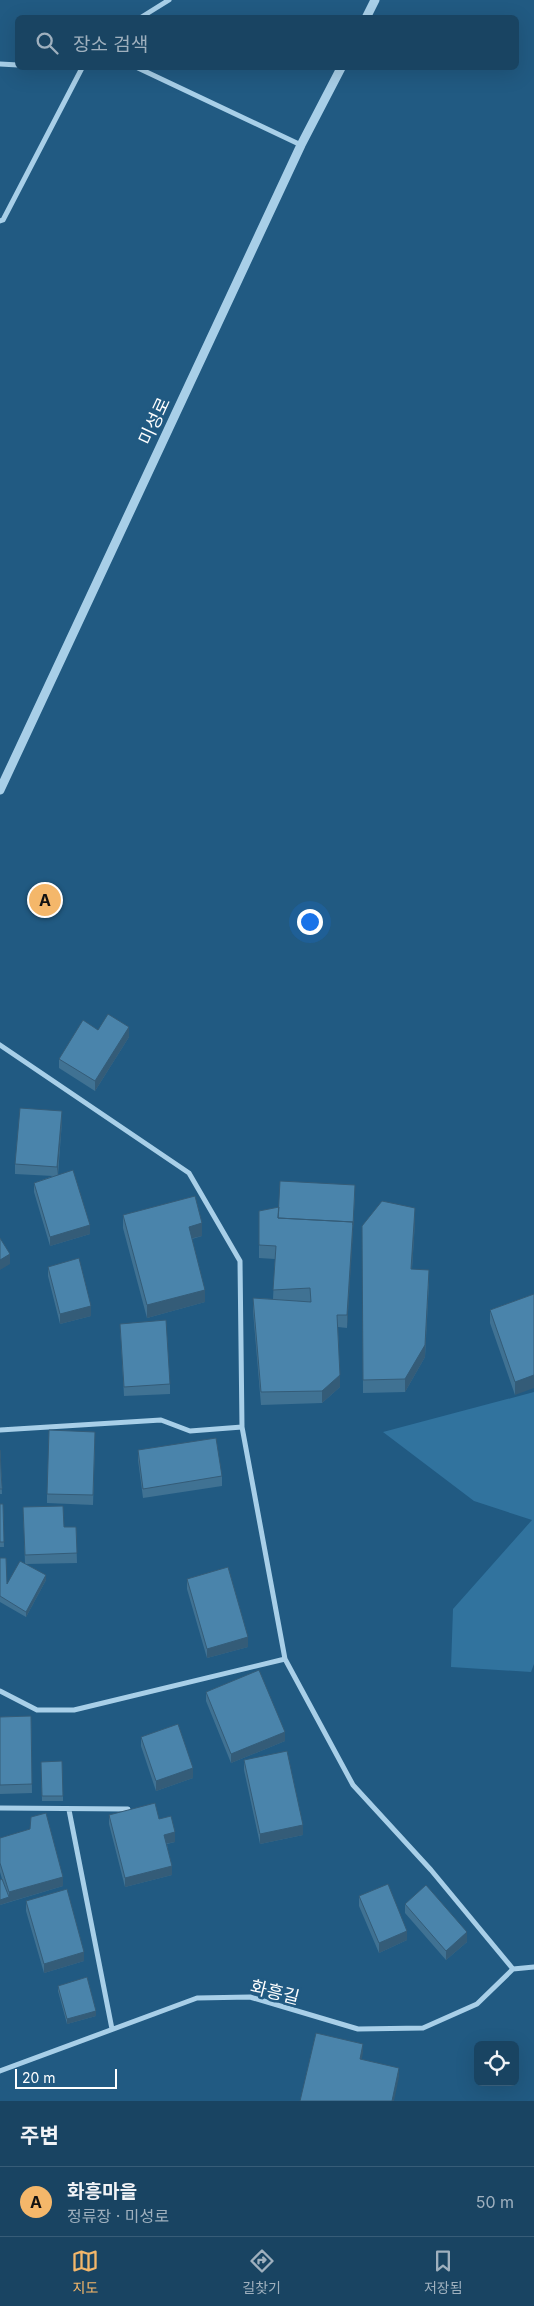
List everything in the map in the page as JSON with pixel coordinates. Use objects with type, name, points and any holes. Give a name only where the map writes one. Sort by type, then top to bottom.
[{"type":"street","points":[[145,15],[169,0]]},
{"type":"street","points":[[368,15],[375,0]]},
{"type":"street","points":[[0,64],[15,65]]},
{"type":"street","points":[[0,221],[81,70]]},
{"type":"street","points":[[142,70],[301,144]]},
{"type":"street","name":"미성로","points":[[0,790],[301,144],[340,70]]},
{"type":"street","points":[[0,1044],[189,1173],[240,1262],[242,1427],[286,1659],[353,1785],[431,1870],[513,1969],[534,1967]]},
{"type":"street","points":[[0,1430],[161,1420],[190,1432],[242,1427]]},
{"type":"street","points":[[0,1691],[37,1710],[74,1710],[286,1659]]},
{"type":"street","points":[[0,1808],[128,1809]]},
{"type":"street","points":[[69,1810],[112,2029]]},
{"type":"street","name":"화흥길","points":[[0,2071],[196,1998],[250,1996],[358,2029],[423,2028],[477,2004],[513,1969]]},
{"type":"shaded area","points":[[534,1392],[534,1664],[531,1672],[451,1667],[453,1609],[532,1520],[474,1501],[383,1432]]},
{"type":"building","points":[[108,1014],[129,1027],[95,1081],[59,1059],[83,1020],[98,1030]]},
{"type":"building","points":[[20,1108],[62,1111],[57,1167],[15,1164]]},
{"type":"building","points":[[73,1170],[90,1225],[50,1237],[34,1183]]},
{"type":"building","points":[[280,1181],[355,1185],[353,1225],[353,1222],[278,1218]]},
{"type":"building","points":[[195,1196],[202,1223],[189,1227],[205,1290],[147,1305],[123,1215]]},
{"type":"building","points":[[382,1201],[415,1208],[411,1269],[429,1270],[425,1345],[405,1379],[363,1380],[362,1226]]},
{"type":"building","points":[[279,1207],[278,1218],[353,1222],[347,1315],[337,1315],[340,1375],[322,1391],[261,1392],[253,1298],[311,1302],[310,1288],[273,1290],[276,1246],[259,1245],[259,1211]]},
{"type":"building","points":[[0,1238],[10,1254],[0,1260]]},
{"type":"building","points":[[79,1258],[91,1306],[60,1314],[48,1267]]},
{"type":"building","points":[[534,1294],[534,1375],[515,1382],[490,1310]]},
{"type":"building","points":[[166,1320],[170,1384],[124,1387],[120,1324]]},
{"type":"building","points":[[49,1430],[95,1432],[93,1495],[47,1494]]},
{"type":"building","points":[[216,1438],[222,1476],[143,1489],[138,1450]]},
{"type":"building","points":[[0,1450],[2,1489],[0,1489]]},
{"type":"building","points":[[0,1504],[3,1504],[4,1542],[0,1542]]},
{"type":"building","points":[[63,1506],[64,1527],[76,1527],[77,1553],[25,1555],[23,1507]]},
{"type":"building","points":[[0,1558],[6,1558],[7,1584],[20,1561],[46,1575],[26,1612],[0,1596]]},
{"type":"building","points":[[228,1567],[248,1637],[207,1649],[187,1579]]},
{"type":"building","points":[[259,1670],[285,1732],[231,1754],[206,1692]]},
{"type":"building","points":[[31,1716],[32,1784],[0,1785],[0,1717]]},
{"type":"building","points":[[178,1724],[193,1768],[156,1781],[141,1737]]},
{"type":"building","points":[[287,1751],[303,1825],[260,1834],[244,1760]]},
{"type":"building","points":[[62,1761],[63,1796],[42,1796],[41,1762]]},
{"type":"building","points":[[155,1803],[159,1819],[171,1816],[175,1832],[164,1835],[172,1866],[125,1878],[109,1815]]},
{"type":"building","points":[[46,1813],[63,1877],[9,1892],[0,1863],[0,1838],[30,1829],[31,1817]]},
{"type":"building","points":[[2,1879],[9,1897],[0,1900],[0,1880]]},
{"type":"building","points":[[388,1884],[407,1931],[379,1943],[359,1896]]},
{"type":"building","points":[[426,1885],[467,1932],[446,1951],[405,1904]]},
{"type":"building","points":[[67,1889],[84,1952],[44,1964],[26,1901]]},
{"type":"building","points":[[87,1977],[96,2011],[67,2019],[58,1986]]},
{"type":"building","points":[[316,2033],[363,2044],[360,2059],[399,2068],[392,2101],[300,2101]]},
{"type":"place","name":"화흥마을","points":[[45,900]]}]
